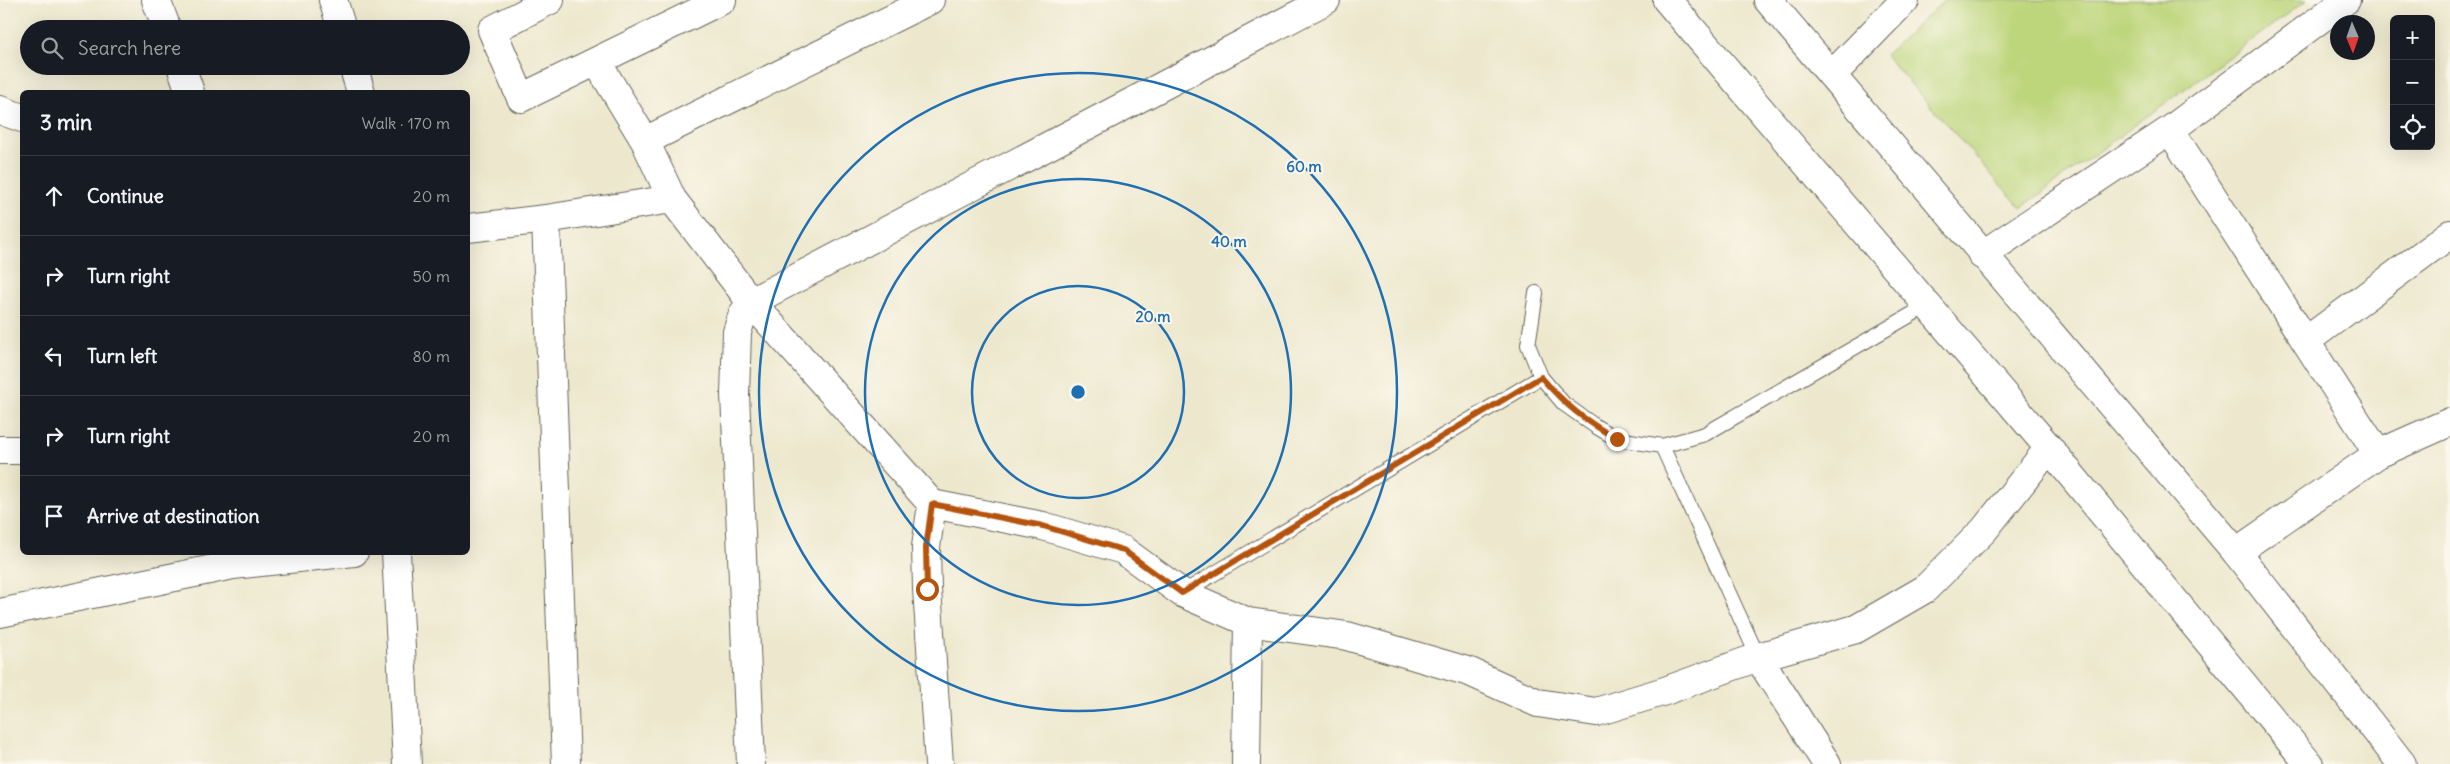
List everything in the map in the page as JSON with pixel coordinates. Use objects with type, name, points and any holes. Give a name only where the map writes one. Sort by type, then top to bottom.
[{"type":"street","points":[[156,0],[164,20]]},
{"type":"street","points":[[333,0],[339,20]]},
{"type":"street","points":[[550,0],[492,30],[522,98],[722,0]]},
{"type":"street","points":[[645,141],[930,0]]},
{"type":"street","points":[[751,764],[735,394],[738,332],[742,314],[751,302],[1326,0]]},
{"type":"street","points":[[1667,0],[2049,448],[2309,764]]},
{"type":"street","points":[[1768,0],[2236,552],[2402,764]]},
{"type":"street","points":[[1832,75],[1905,0]]},
{"type":"street","points":[[1982,254],[2170,130],[2346,0]]},
{"type":"street","points":[[597,62],[645,141],[672,199],[751,302],[932,504],[1043,526],[1123,550],[1182,593],[1248,622],[1347,636],[1470,672],[1538,703],[1596,712],[1665,691],[1758,657],[1856,629],[1925,589],[1984,530],[2049,448]]},
{"type":"street","points":[[184,75],[189,90]]},
{"type":"street","points":[[356,75],[360,90]]},
{"type":"street","points":[[0,110],[20,117]]},
{"type":"street","points":[[2170,130],[2378,454]]},
{"type":"street","points":[[470,228],[546,219],[672,199]]},
{"type":"street","points":[[546,219],[566,764]]},
{"type":"street","points":[[2306,341],[2450,234]]},
{"type":"street","points":[[2236,552],[2378,454],[2450,422]]},
{"type":"street","points":[[0,450],[20,450]]},
{"type":"street","points":[[932,504],[926,548],[939,764]]},
{"type":"street","points":[[0,613],[232,565],[326,555]]},
{"type":"street","points":[[396,555],[408,764]]},
{"type":"street","points":[[1246,764],[1248,622]]},
{"type":"street","points":[[1758,657],[1827,764]]},
{"type":"lane","points":[[1536,292],[1528,345],[1541,377],[1564,404],[1617,439],[1662,446],[1705,434],[1928,305]]},
{"type":"lane","points":[[1182,593],[1541,377]]},
{"type":"lane","points":[[1662,446],[1758,657]]},
{"type":"green space","points":[[1945,0],[2307,0],[2021,208],[1885,55]]},
{"type":"route","points":[[927,589],[926,548],[932,504],[1043,526],[1123,550],[1182,593],[1541,377],[1564,404],[1617,439]]}]
